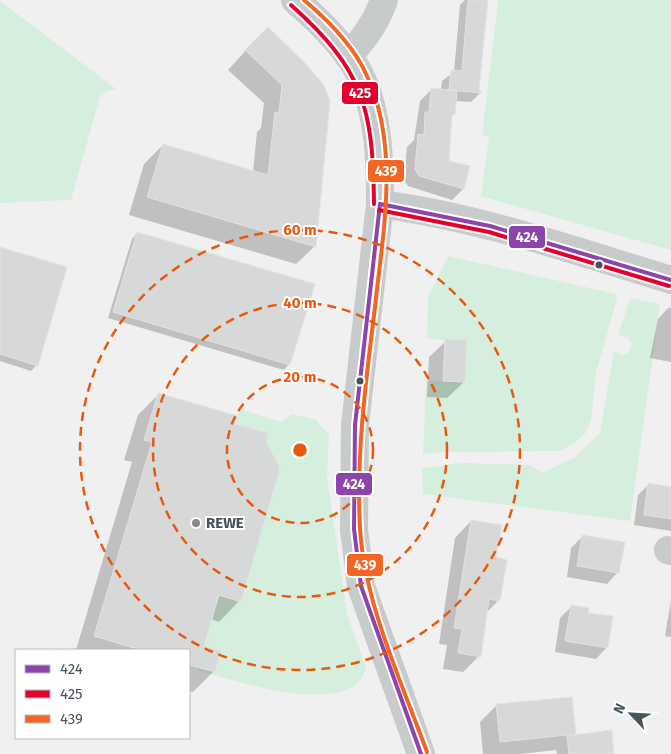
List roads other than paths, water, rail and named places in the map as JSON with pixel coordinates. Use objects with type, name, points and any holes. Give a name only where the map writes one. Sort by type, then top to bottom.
[{"type":"street","points":[[295,0],[334,38],[362,77],[370,100],[378,145],[380,204],[355,425],[354,529],[361,586],[422,754]]},
{"type":"street","points":[[348,56],[367,35],[379,15],[384,0]]},
{"type":"street","points":[[380,204],[431,212],[521,234],[671,280]]},
{"type":"place","name":"REWE","points":[[196,523]]}]
